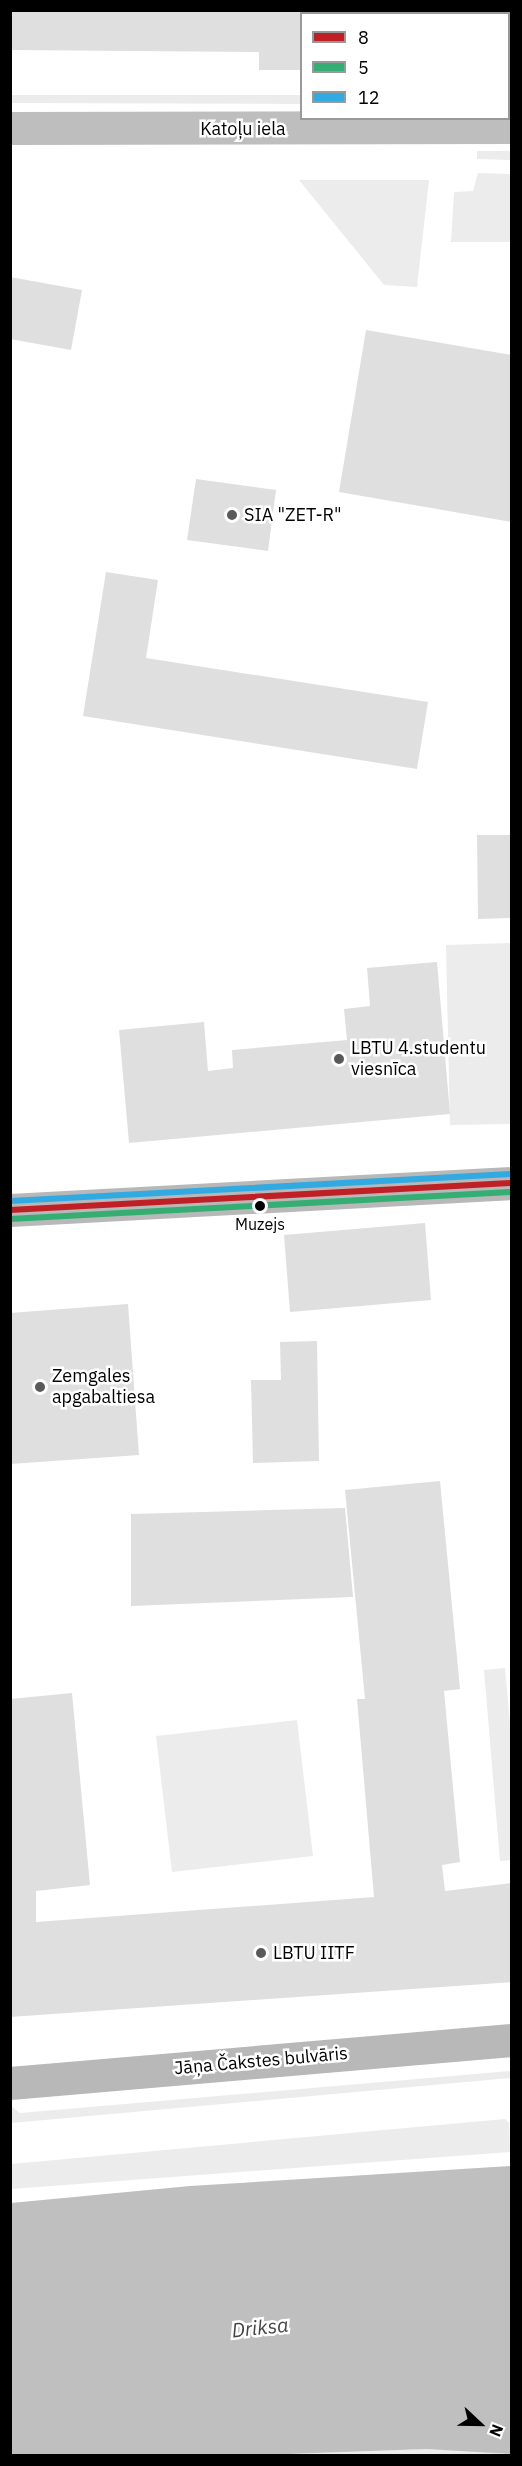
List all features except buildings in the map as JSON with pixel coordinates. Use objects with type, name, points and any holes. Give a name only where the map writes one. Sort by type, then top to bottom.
[{"type":"main road","points":[[10,1210],[512,1183]]},
{"type":"main road","name":"Jāņa Čakstes bulvāris","points":[[10,2083],[512,2040]]},
{"type":"street","name":"Katoļu iela","points":[[10,128],[512,127]]},
{"type":"shaded area","points":[[11,95],[300,95],[300,104],[11,103]]},
{"type":"shaded area","points":[[477,151],[511,151],[511,160],[477,159]]},
{"type":"shaded area","points":[[478,173],[511,174],[511,242],[451,242],[454,192],[473,191]]},
{"type":"shaded area","points":[[299,180],[429,180],[417,287],[384,285]]},
{"type":"shaded area","points":[[511,943],[511,1124],[450,1125],[446,945]]},
{"type":"shaded area","points":[[505,1668],[512,1746],[512,1860],[500,1861],[484,1670]]},
{"type":"shaded area","points":[[297,1720],[313,1856],[172,1872],[156,1736]]},
{"type":"shaded area","points":[[511,2071],[511,2078],[11,2123],[11,2106],[20,2113]]},
{"type":"shaded area","points":[[505,2119],[509,2123],[510,2152],[11,2189],[11,2164]]},
{"type":"shaded area","points":[[427,2449],[482,2450],[511,2456],[230,2456]]},
{"type":"water","name":"Driksa","points":[[511,2166],[511,2454],[427,2449],[230,2456],[11,2455],[11,2203],[190,2186]]},
{"type":"transit line","name":"12","points":[[10,1201],[512,1174]]},
{"type":"transit line","name":"8","points":[[10,1210],[512,1183]]},
{"type":"transit line","name":"5","points":[[10,1219],[512,1192]]},
{"type":"place","name":"SIA \"ZET-R\"","points":[[232,515]]},
{"type":"place","name":"LBTU 4.studentu viesnīca","points":[[339,1059]]},
{"type":"place","name":"Muzejs","points":[[260,1206]]},
{"type":"place","name":"Zemgales apgabaltiesa","points":[[40,1387]]},
{"type":"place","name":"LBTU IITF","points":[[261,1953]]}]
